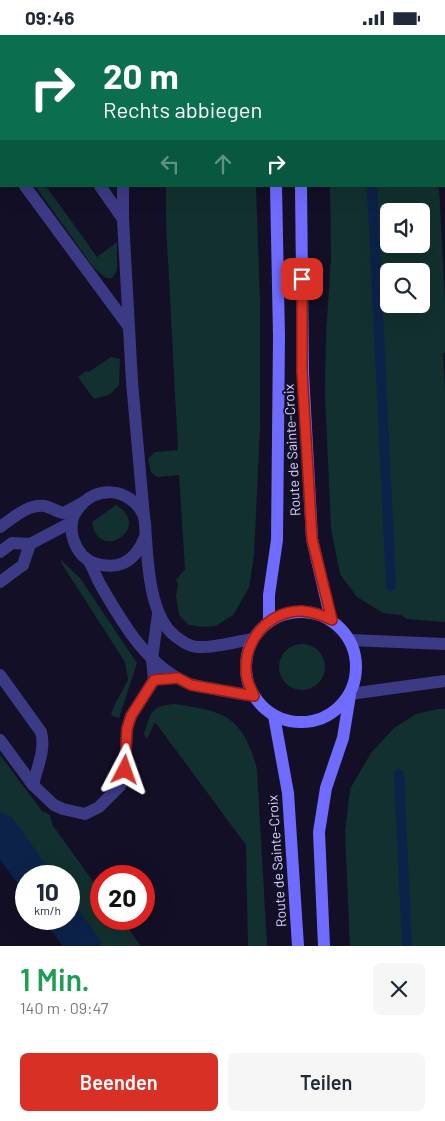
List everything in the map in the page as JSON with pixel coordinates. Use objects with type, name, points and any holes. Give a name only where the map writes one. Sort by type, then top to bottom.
[{"type":"main road","name":"Route de Sainte-Croix","points":[[269,622],[269,595],[276,540],[277,491],[279,336],[276,187]]},
{"type":"main road","name":"Route de Sainte-Croix","points":[[302,187],[302,372],[312,539],[332,620]]},
{"type":"main road","points":[[324,946],[319,832],[326,788],[343,738],[350,694],[356,677],[356,658],[350,640],[342,629],[332,620],[316,613],[300,611],[284,614],[269,622],[253,639],[246,658],[247,678],[254,696],[274,716],[290,721],[308,722],[325,717],[339,708],[350,694]]},
{"type":"main road","name":"Route de Sainte-Croix","points":[[274,716],[288,793],[298,946]]},
{"type":"street","points":[[26,187],[129,327]]},
{"type":"street","points":[[101,187],[123,219]]},
{"type":"street","points":[[123,187],[129,327],[146,527],[145,537],[153,598],[158,614],[170,632],[190,646],[201,647],[253,639]]},
{"type":"street","points":[[0,527],[29,508],[46,507],[64,513],[99,493],[110,492],[121,494],[131,499],[139,507],[144,517]]},
{"type":"street","points":[[84,502],[72,522],[72,534],[76,547],[89,561],[107,567],[125,563],[132,559],[140,549],[145,537]]},
{"type":"street","points":[[0,552],[12,543],[30,544],[72,522]]},
{"type":"street","points":[[0,581],[23,565],[30,544]]},
{"type":"street","points":[[89,561],[99,582],[139,644],[166,672],[191,685],[254,696]]},
{"type":"street","points":[[0,740],[33,785],[54,805],[76,813],[85,814],[108,799],[120,786],[125,770],[127,729],[131,716],[154,680],[152,659],[158,614]]},
{"type":"street","points":[[350,640],[445,644]]},
{"type":"street","points":[[0,675],[41,732],[43,738],[33,785]]},
{"type":"street","points":[[154,680],[178,678]]},
{"type":"street","points":[[350,694],[445,681]]},
{"type":"green space","points":[[36,187],[47,187],[97,257],[117,242],[117,270],[112,278],[106,278],[94,268]]},
{"type":"green space","points":[[166,187],[256,187],[260,301],[260,428],[254,555],[249,588],[233,615],[216,626],[189,625],[179,615],[176,596],[178,585],[176,580],[185,569],[179,475],[157,477],[151,472],[148,459],[155,452],[178,450],[166,223]]},
{"type":"green space","points":[[330,187],[439,187],[445,301],[445,353],[443,353],[445,390],[445,622],[407,619],[401,615],[383,613],[357,597],[340,574],[331,528],[325,394],[326,336],[331,257]]},
{"type":"green space","points":[[111,357],[120,359],[119,385],[109,395],[94,399],[78,377]]},
{"type":"green space","points":[[116,505],[126,514],[129,523],[126,532],[120,538],[112,541],[103,540],[96,534],[92,522]]},
{"type":"green space","points":[[61,560],[80,578],[137,663],[119,718],[111,715],[128,680],[125,662]]},
{"type":"green space","points":[[302,644],[315,648],[321,654],[325,667],[321,680],[315,686],[302,690],[289,686],[283,680],[279,667],[283,654],[289,648]]},
{"type":"green space","points":[[174,704],[196,707],[225,717],[239,728],[252,752],[257,769],[267,946],[248,946],[246,845],[155,722],[147,739],[144,734],[150,716],[156,709]]},
{"type":"green space","points":[[445,709],[445,946],[350,946],[345,833],[350,789],[371,753],[394,728],[416,714]]},
{"type":"green space","points":[[0,755],[42,811],[50,815],[53,826],[90,877],[90,930],[129,930],[141,946],[90,946],[79,930],[80,865],[32,865],[0,821]]},
{"type":"waterway","points":[[372,187],[391,586]]},
{"type":"waterway","points":[[399,774],[407,946]]},
{"type":"waterway","points":[[0,830],[25,865]]},
{"type":"waterway","points":[[72,930],[84,946]]},
{"type":"route","points":[[125,770],[127,729],[131,716],[154,680],[178,678],[191,685],[254,696],[247,678],[246,658],[253,639],[260,629],[284,614],[300,611],[316,613],[332,620],[312,539],[302,372],[302,279]]}]
